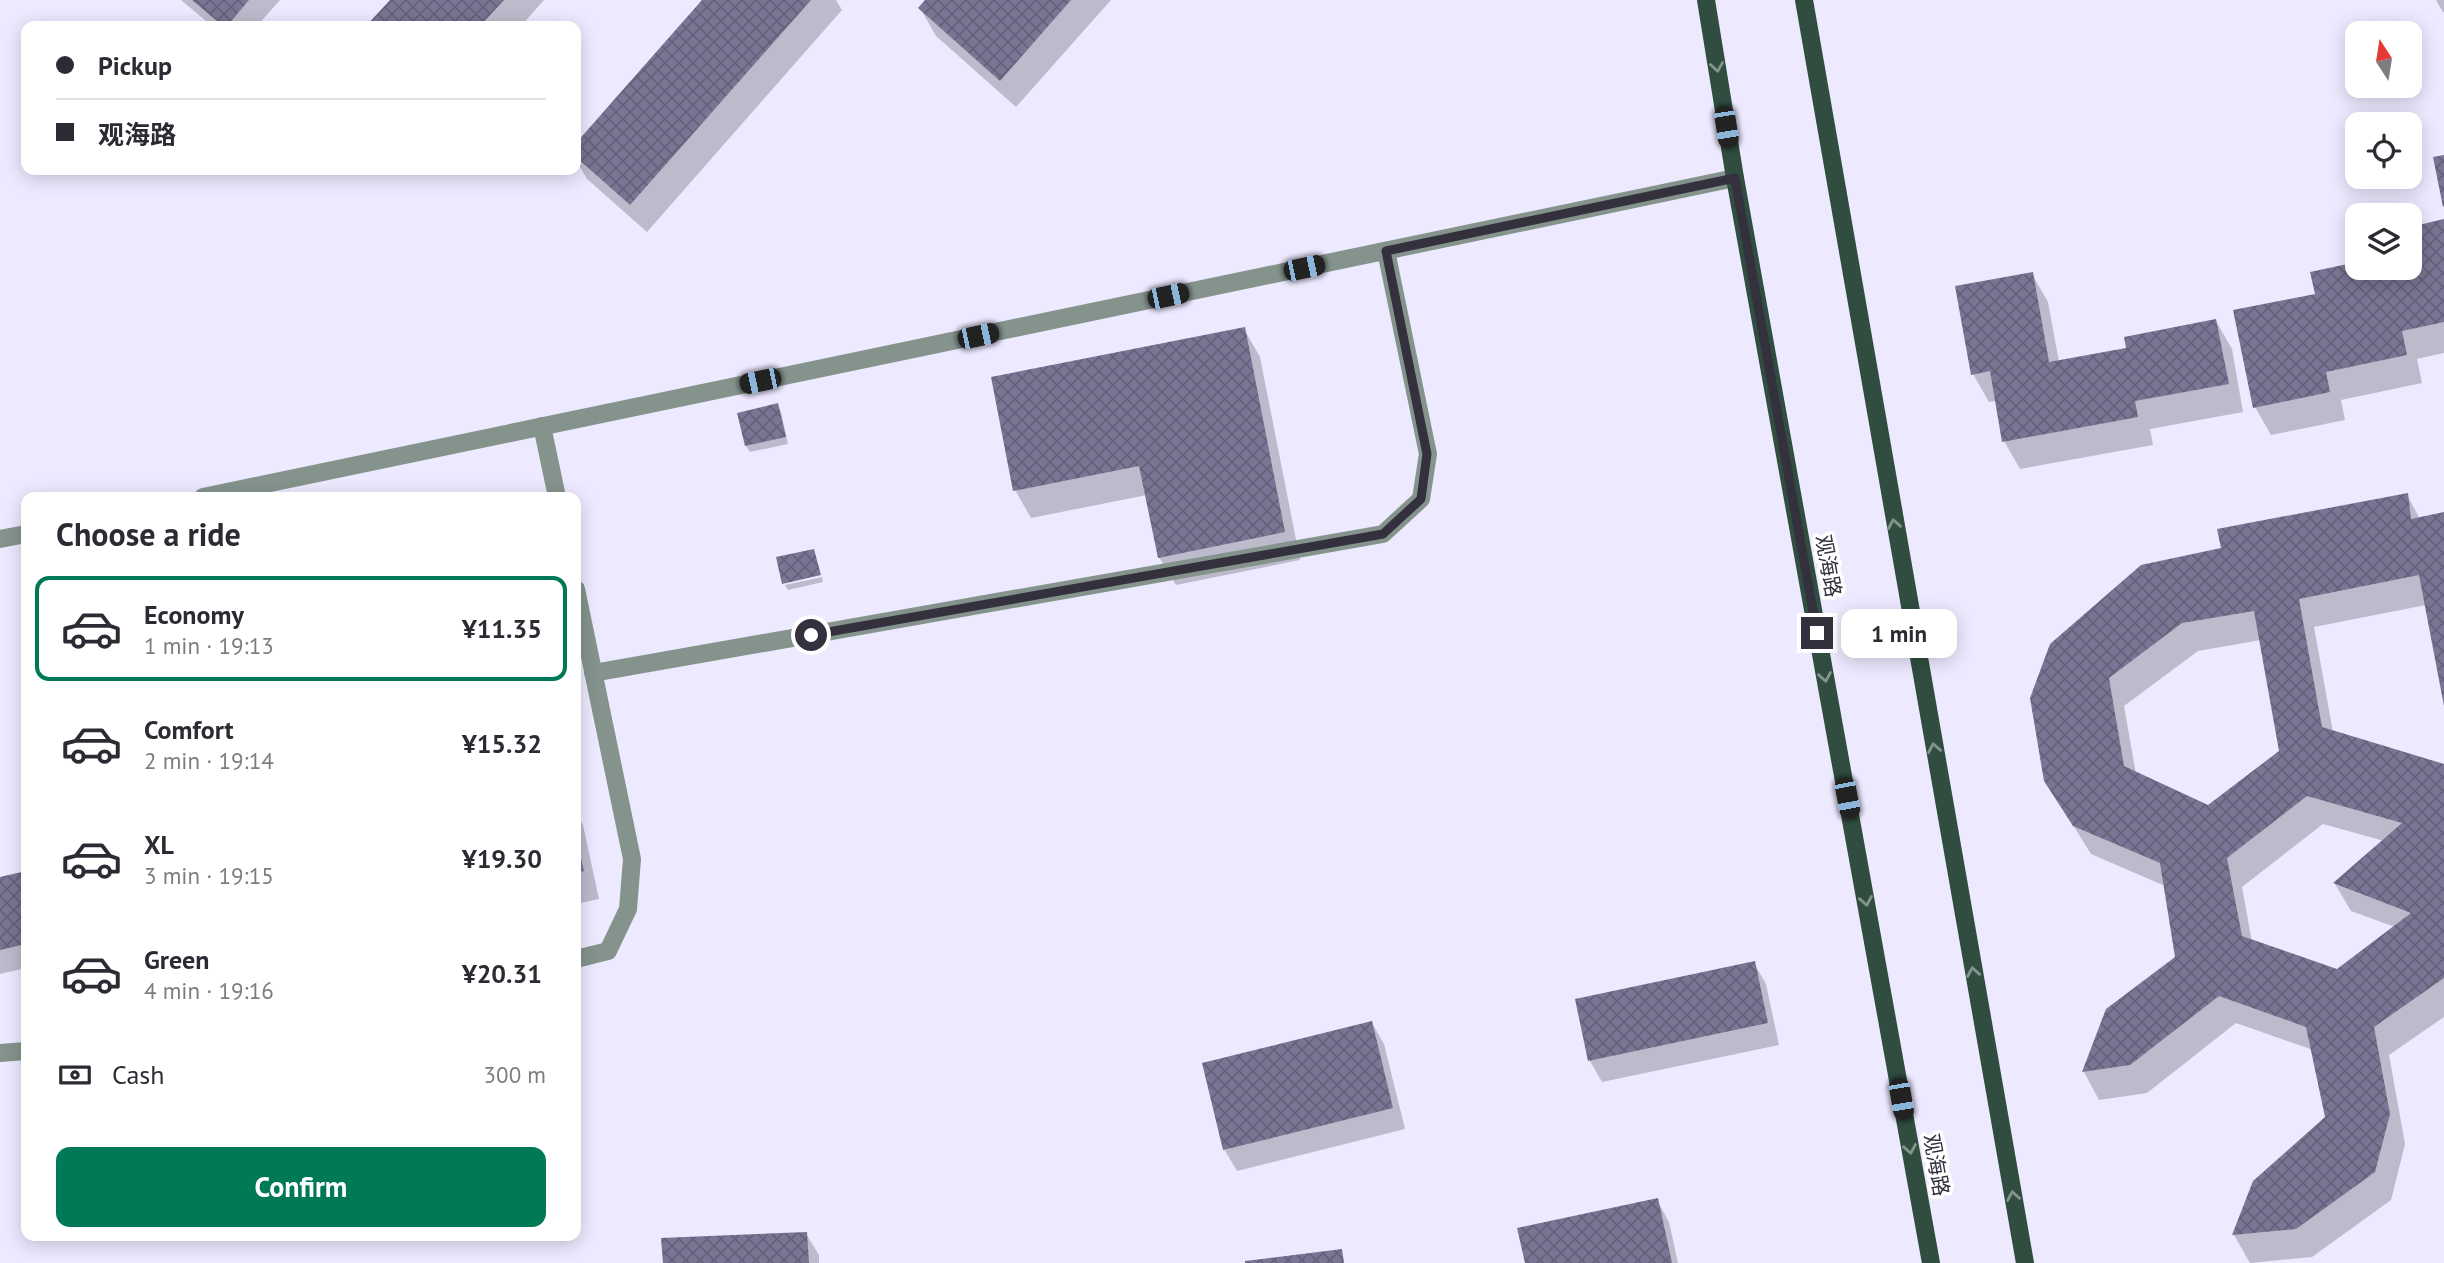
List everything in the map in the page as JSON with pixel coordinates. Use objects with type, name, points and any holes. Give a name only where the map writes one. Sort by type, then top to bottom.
[{"type":"main road","name":"观海路","points":[[1706,0],[1735,178],[1931,1263]]},
{"type":"main road","points":[[1804,0],[2025,1263]]},
{"type":"street","points":[[227,492],[1735,178]]},
{"type":"street","points":[[593,673],[1383,534],[1421,499],[1427,454],[1386,251]]},
{"type":"street","points":[[542,426],[556,492]]},
{"type":"street","points":[[0,539],[21,535]]},
{"type":"street","points":[[581,614],[632,859],[628,909],[608,951],[581,958]]},
{"type":"street","points":[[0,1053],[21,1051]]},
{"type":"building","points":[[192,0],[249,0],[231,21],[217,21]]},
{"type":"building","points":[[390,0],[504,0],[485,21],[371,21]]},
{"type":"building","points":[[702,0],[811,0],[630,205],[581,161],[581,137]]},
{"type":"building","points":[[925,0],[1071,0],[1000,81],[918,8]]},
{"type":"building","points":[[2444,155],[2444,206],[2443,207],[2433,157]]},
{"type":"building","points":[[2444,219],[2444,322],[2402,331],[2407,355],[2326,372],[2330,392],[2253,408],[2233,310],[2315,294],[2310,272],[2345,265],[2345,280],[2422,280],[2422,224]]},
{"type":"building","points":[[2033,272],[2049,362],[2126,348],[2124,337],[2216,319],[2229,384],[2135,401],[2138,417],[2002,442],[1990,371],[1971,375],[1955,286]]},
{"type":"building","points":[[1245,327],[1285,532],[1158,558],[1139,466],[1013,491],[991,377]]},
{"type":"building","points":[[778,403],[786,437],[745,446],[737,413]]},
{"type":"building","points":[[2408,493],[2411,519],[2444,512],[2444,706],[2419,575],[2299,599],[2322,727],[2444,764],[2444,978],[2374,1027],[2390,1114],[2375,1172],[2296,1229],[2232,1235],[2253,1181],[2325,1117],[2306,1027],[2219,996],[2130,1065],[2082,1072],[2106,1009],[2175,957],[2160,863],[2073,826],[2044,781],[2030,698],[2050,644],[2141,565],[2221,548],[2217,529]],"holes":[[[2254,611],[2279,751],[2208,805],[2124,766],[2109,678],[2182,623]],[[2307,796],[2402,823],[2333,883],[2411,913],[2337,969],[2242,936],[2227,858]]]},
{"type":"building","points":[[814,549],[821,575],[782,584],[776,557]]},
{"type":"building","points":[[21,872],[21,945],[0,950],[0,877]]},
{"type":"building","points":[[1755,961],[1768,1023],[1588,1061],[1575,999]]},
{"type":"building","points":[[1372,1021],[1393,1108],[1223,1150],[1202,1063]]},
{"type":"building","points":[[1658,1198],[1672,1263],[1525,1263],[1517,1228]]},
{"type":"building","points":[[807,1232],[809,1263],[663,1263],[661,1238]]},
{"type":"building","points":[[1342,1249],[1344,1263],[1245,1263],[1245,1261]]},
{"type":"route","points":[[811,635],[1383,534],[1421,499],[1427,454],[1386,251],[1735,178],[1817,633]]}]
